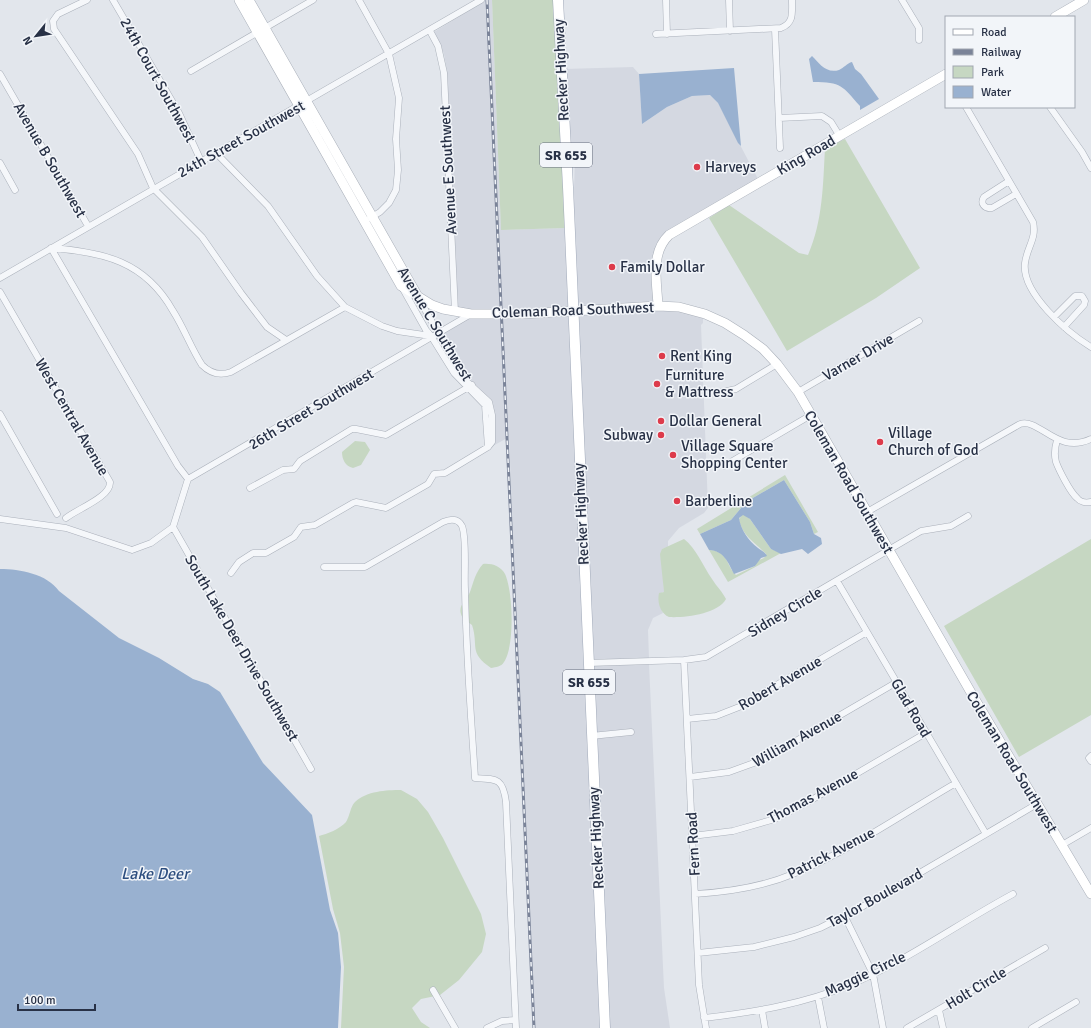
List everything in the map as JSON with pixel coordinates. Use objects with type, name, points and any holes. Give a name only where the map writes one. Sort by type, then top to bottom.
[{"type":"main road","name":"Recker Highway","points":[[558,0],[568,186],[572,310],[605,1028]]},
{"type":"street","points":[[87,0],[58,14],[53,21],[54,29],[138,154],[153,188],[202,237],[267,327],[286,340]]},
{"type":"street","name":"24th Court Southwest","points":[[114,0],[166,89],[201,161]]},
{"type":"street","name":"Avenue C Southwest","points":[[231,573],[239,562],[253,554],[266,553],[294,537],[301,527],[315,525],[356,502],[386,508],[428,484],[434,474],[445,473],[488,448],[485,405],[464,379],[418,296],[303,104],[261,30],[239,0]]},
{"type":"street","name":"Avenue C Southwest","points":[[249,0],[261,30]]},
{"type":"street","points":[[191,71],[313,0]]},
{"type":"street","points":[[358,0],[389,54],[398,93],[396,140],[397,182],[392,199],[372,217],[364,222]]},
{"type":"street","name":"24th Street Southwest","points":[[0,278],[153,188],[303,104],[481,0]]},
{"type":"street","points":[[666,0],[667,34]]},
{"type":"street","points":[[728,0],[730,31]]},
{"type":"street","points":[[656,34],[775,29],[785,27],[791,22],[793,16],[792,0]]},
{"type":"street","points":[[902,0],[919,28],[919,40]]},
{"type":"street","points":[[1057,16],[1084,0]]},
{"type":"street","points":[[775,29],[780,148]]},
{"type":"street","name":"Avenue E Southwest","points":[[430,31],[438,46],[444,73],[455,312]]},
{"type":"street","name":"Avenue B Southwest","points":[[0,74],[88,226]]},
{"type":"street","name":"King Road","points":[[658,306],[657,252],[663,240],[669,235],[945,75]]},
{"type":"street","name":"Avenue C Southwest","points":[[303,104],[364,222],[426,330],[454,373],[470,386]]},
{"type":"street","points":[[967,108],[1033,222],[1035,233],[1026,258],[1024,268],[1026,276],[1035,293],[1054,317],[1064,327],[1091,347]]},
{"type":"street","points":[[1051,108],[1082,152],[1091,168]]},
{"type":"street","points":[[779,118],[822,116],[831,122],[839,135]]},
{"type":"street","points":[[216,152],[268,206],[317,276],[345,307],[382,326],[397,331],[431,336],[471,314]]},
{"type":"street","points":[[0,163],[15,190]]},
{"type":"street","points":[[1009,182],[984,197],[982,201],[983,206],[992,208],[1016,194]]},
{"type":"street","points":[[69,237],[68,242],[72,250]]},
{"type":"street","points":[[51,248],[100,254],[117,259],[140,272],[150,280],[173,309],[198,358],[206,369],[219,374],[231,372],[345,307]]},
{"type":"street","points":[[0,519],[53,525],[66,528],[132,550],[152,543],[173,527],[188,479],[174,459],[51,248]]},
{"type":"street","name":"Coleman Road Southwest","points":[[402,286],[432,305],[455,312],[471,314],[522,314],[658,306],[689,309],[719,320],[757,344],[777,364],[798,392],[889,551],[1091,894]]},
{"type":"street","name":"West Central Avenue","points":[[0,292],[110,482],[110,486],[106,493],[66,518]]},
{"type":"street","points":[[1054,317],[1074,296],[1082,296],[1085,301],[1084,305],[1064,327]]},
{"type":"street","name":"Varner Drive","points":[[798,392],[919,321]]},
{"type":"street","name":"26th Street Southwest","points":[[188,479],[431,336]]},
{"type":"street","points":[[718,392],[736,389],[777,364]]},
{"type":"street","points":[[250,488],[283,470],[294,469],[300,460],[356,428],[386,435],[470,386]]},
{"type":"street","points":[[0,414],[57,514],[66,518],[68,522],[66,528]]},
{"type":"street","points":[[724,466],[811,415]]},
{"type":"street","points":[[867,512],[1020,424],[1031,424],[1057,440],[1076,443],[1091,439]]},
{"type":"street","points":[[1057,440],[1055,448],[1056,460],[1059,468],[1077,498],[1085,502],[1091,502]]},
{"type":"street","points":[[53,525],[57,514]]},
{"type":"street","name":"Sidney Circle","points":[[588,663],[684,660],[702,658],[713,654],[925,529],[951,526],[968,516]]},
{"type":"street","points":[[324,567],[365,566],[450,519],[456,520],[461,525],[464,536],[465,590],[475,778],[494,779],[500,782],[504,788],[506,802],[516,1028]]},
{"type":"street","name":"South Lake Deer Drive Southwest","points":[[173,527],[311,769]]},
{"type":"street","name":"Glad Road","points":[[837,581],[986,834]]},
{"type":"street","name":"Robert Avenue","points":[[687,719],[716,716],[739,707],[867,632]]},
{"type":"street","name":"Fern Road","points":[[684,660],[699,985],[706,1028]]},
{"type":"street","name":"William Avenue","points":[[690,777],[729,772],[761,761],[896,682]]},
{"type":"street","points":[[592,736],[631,732]]},
{"type":"street","name":"Thomas Avenue","points":[[692,836],[733,831],[775,819],[808,802],[926,733]]},
{"type":"street","name":"Patrick Avenue","points":[[695,894],[723,892],[755,886],[794,874],[830,857],[956,783]]},
{"type":"street","name":"Taylor Boulevard","points":[[698,953],[742,949],[778,942],[820,928],[845,916],[1037,804]]},
{"type":"street","points":[[1062,845],[1091,828]]},
{"type":"street","name":"Maggie Circle","points":[[704,1018],[762,1010],[818,996],[873,974],[1013,894]]},
{"type":"street","points":[[845,916],[873,974],[883,1028]]},
{"type":"street","name":"Holt Circle","points":[[907,1028],[1045,948]]},
{"type":"street","points":[[433,990],[455,1028]]},
{"type":"street","points":[[818,996],[824,1028]]},
{"type":"street","points":[[1032,1028],[1076,1002]]},
{"type":"street","points":[[762,1010],[765,1028]]},
{"type":"street","points":[[939,1010],[943,1028]]},
{"type":"street","points":[[487,1028],[502,1021],[515,1020]]},
{"type":"shaded area","points":[[486,0],[492,0],[501,230],[566,228],[569,307],[522,311],[458,309],[447,72],[444,54],[434,32]]},
{"type":"shaded area","points":[[633,67],[639,74],[642,124],[667,107],[692,96],[710,95],[718,103],[758,179],[661,239],[655,303],[575,307],[573,228],[575,155],[569,155],[564,69]]},
{"type":"shaded area","points":[[679,310],[703,316],[703,323],[701,325],[708,508],[704,513],[679,528],[668,541],[668,547],[662,549],[664,592],[662,592],[659,603],[663,613],[653,618],[648,630],[649,658],[591,660],[575,312]]},
{"type":"shaded area","points":[[569,313],[602,1028],[533,1028],[509,437],[491,447],[491,400],[467,377],[441,333],[472,316]]},
{"type":"shaded area","points":[[649,664],[664,988],[670,1028],[607,1028],[594,738],[634,734],[634,729],[594,733],[591,666]]},
{"type":"green space","points":[[492,0],[555,0],[566,228],[501,230]]},
{"type":"green space","points":[[845,139],[920,268],[876,298],[787,351],[709,218],[729,205],[799,253],[808,255],[817,229],[823,189],[825,148]]},
{"type":"green space","points":[[355,441],[365,442],[370,450],[361,465],[353,468],[344,462],[342,452]]},
{"type":"green space","points":[[785,475],[818,532],[814,534],[810,522],[784,480],[746,502],[731,520],[700,534],[697,529]]},
{"type":"green space","points":[[743,514],[750,519],[771,549],[781,553],[728,582],[709,550],[720,553],[724,556],[736,575],[755,566],[757,561],[764,558],[766,554],[743,530],[739,519]]},
{"type":"green space","points":[[684,539],[696,552],[726,599],[722,604],[708,612],[692,616],[669,617],[661,610],[658,600],[659,593],[664,592],[660,554],[662,549]]},
{"type":"green space","points":[[1091,539],[1091,715],[1019,757],[944,626]]},
{"type":"green space","points":[[483,564],[496,566],[505,574],[510,593],[512,618],[508,654],[501,665],[491,668],[479,657],[472,625],[465,620],[460,611],[469,595],[476,574]]},
{"type":"green space","points":[[389,790],[401,790],[417,799],[428,812],[443,838],[481,914],[486,934],[482,952],[459,980],[440,995],[421,999],[412,1008],[421,1022],[430,1028],[341,1028],[344,967],[340,933],[333,909],[319,836],[333,831],[343,825],[347,820],[353,804],[365,795]]},
{"type":"water","points":[[812,56],[820,65],[834,71],[839,70],[852,62],[855,69],[861,74],[879,99],[860,110],[860,106],[841,86],[823,82],[813,82],[809,59]]},
{"type":"water","points":[[734,68],[741,146],[738,143],[718,103],[710,95],[692,96],[667,107],[642,124],[639,74]]},
{"type":"water","points":[[784,480],[810,522],[814,534],[821,538],[822,544],[808,554],[802,549],[781,554],[771,549],[750,519],[743,515],[739,518],[741,527],[751,542],[767,556],[761,558],[755,566],[734,574],[722,555],[718,552],[709,550],[700,534],[731,520],[746,502]]},
{"type":"water","name":"Lake Deer","points":[[0,569],[24,571],[48,580],[59,591],[119,638],[159,658],[193,679],[208,684],[220,692],[263,763],[312,815],[330,910],[338,933],[341,967],[338,1028],[0,1028]]},
{"type":"railway","points":[[487,0],[534,1028]]},
{"type":"place","name":"Harveys","points":[[697,167]]},
{"type":"place","name":"Family Dollar","points":[[612,267]]},
{"type":"place","name":"Rent King","points":[[662,356]]},
{"type":"place","name":"Furniture & Mattress","points":[[657,384]]},
{"type":"place","name":"Dollar General","points":[[661,421]]},
{"type":"place","name":"Subway","points":[[661,435]]},
{"type":"place","name":"Village Church of God","points":[[880,442]]},
{"type":"place","name":"Village Square Shopping Center","points":[[673,455]]},
{"type":"place","name":"Barberline","points":[[677,501]]}]
